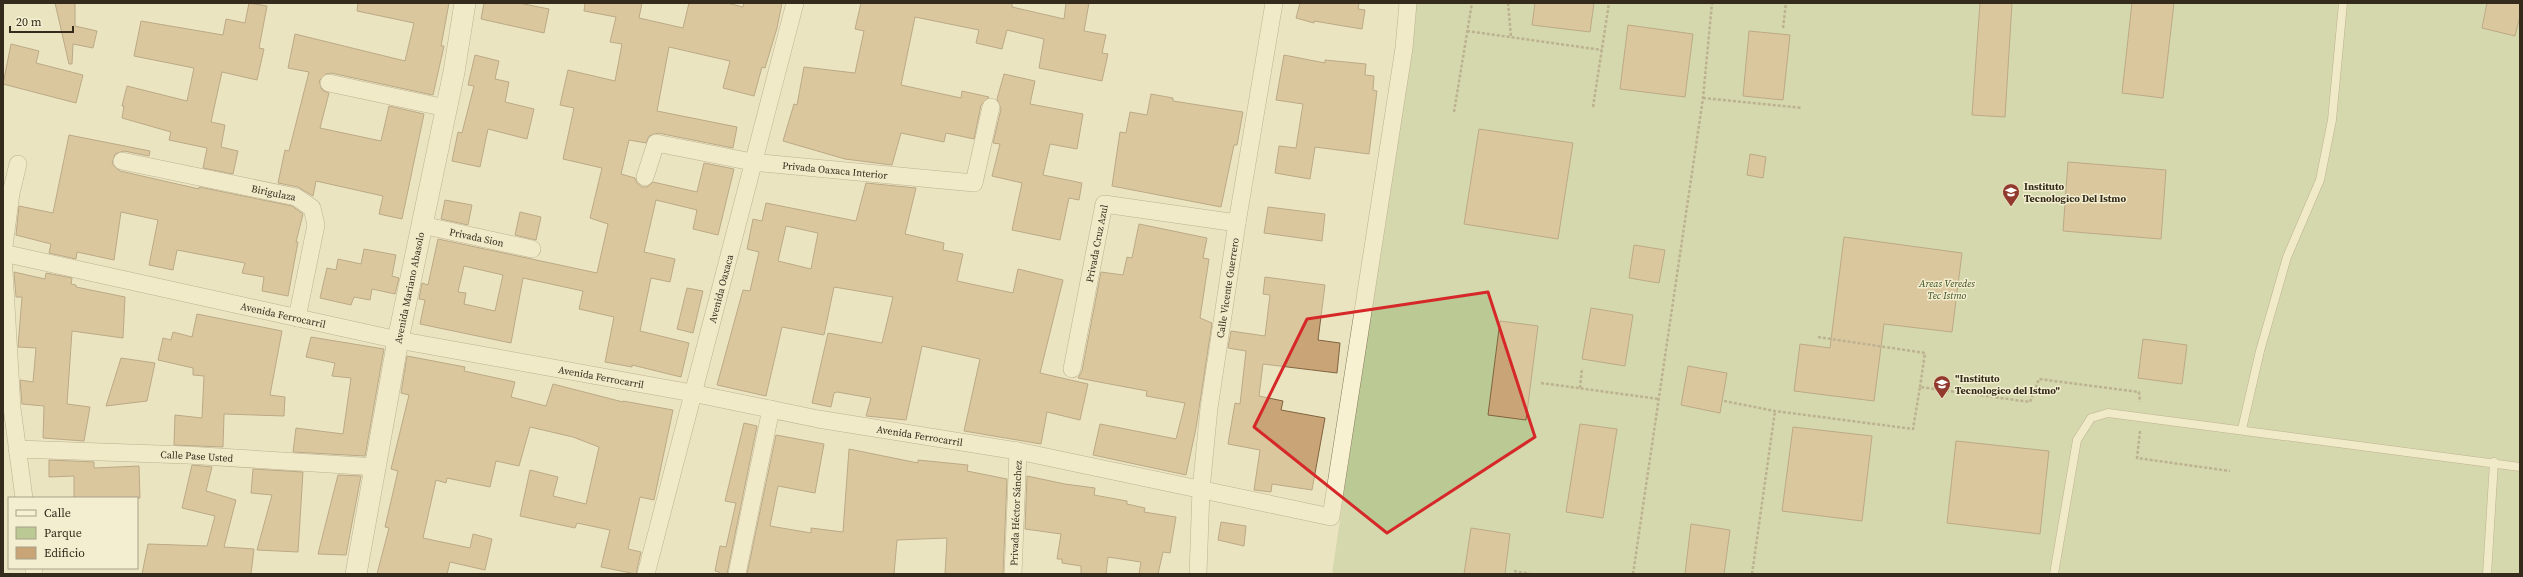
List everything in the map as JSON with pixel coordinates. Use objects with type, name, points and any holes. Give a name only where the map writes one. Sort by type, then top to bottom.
[{"type":"street","name":"Avenida Mariano Abasolo","points":[[356,574],[377,467],[398,340],[446,108],[465,3]]},
{"type":"street","name":"Avenida Oaxaca","points":[[646,574],[752,162],[795,3]]},
{"type":"street","name":"Calle Vicente Guerrero","points":[[1198,574],[1200,490],[1208,408],[1274,3]]},
{"type":"street","name":"Avenida Ferrocarril","points":[[3,254],[398,340],[692,393],[818,419],[1018,452],[1331,518],[1404,48],[1408,3]]},
{"type":"street","points":[[329,83],[446,108]]},
{"type":"street","name":"Privada Oaxaca Interior","points":[[645,177],[656,143],[752,162],[974,183],[991,108]]},
{"type":"street","name":"Birigulaza","points":[[122,161],[296,197],[312,208],[316,225],[297,318]]},
{"type":"street","points":[[18,164],[11,193],[3,254],[17,449],[24,497]]},
{"type":"street","name":"Privada Cruz Azul","points":[[1072,368],[1104,204],[1237,223]]},
{"type":"street","name":"Privada Sion","points":[[422,225],[532,250]]},
{"type":"street","points":[[737,574],[771,409]]},
{"type":"street","name":"Calle Pase Usted","points":[[17,449],[187,455],[377,467]]},
{"type":"street","name":"Privada Héctor Sánchez","points":[[1013,574],[1018,452]]},
{"type":"lane","points":[[2242,429],[2260,350],[2287,258],[2320,180],[2332,120],[2343,3]]},
{"type":"lane","points":[[2054,574],[2077,440],[2091,418],[2108,413],[2494,462],[2520,467]]},
{"type":"lane","points":[[2487,574],[2494,462]]},
{"type":"path","points":[[1454,112],[1472,3]]},
{"type":"path","points":[[1508,3],[1510,37]]},
{"type":"path","points":[[1593,108],[1609,3]]},
{"type":"path","points":[[1633,574],[1703,98],[1712,3]]},
{"type":"path","points":[[1783,28],[1786,3]]},
{"type":"path","points":[[1467,31],[1602,50]]},
{"type":"path","points":[[1703,98],[1802,108]]},
{"type":"path","points":[[1724,401],[1776,411],[1913,429],[1925,353],[1818,337]]},
{"type":"path","points":[[1580,388],[1582,368]]},
{"type":"path","points":[[1920,387],[2030,402],[2039,379],[2139,392]]},
{"type":"path","points":[[1541,382],[1659,399]]},
{"type":"path","points":[[1752,574],[1776,411]]},
{"type":"path","points":[[2137,458],[2230,471]]},
{"type":"path","points":[[1514,571],[1531,574]]},
{"type":"highlighted area","points":[[1488,292],[1535,437],[1387,533],[1254,427],[1307,319]]},
{"type":"green space","name":"Areas Veredes Tec Istmo","points":[[1416,3],[2520,3],[2520,574],[1332,574]]},
{"type":"building","points":[[55,3],[75,3],[75,26],[97,31],[93,48],[73,44],[72,64],[69,64]]},
{"type":"building","points":[[249,3],[267,6],[259,48],[264,49],[257,80],[222,72],[211,122],[225,125],[221,147],[238,151],[233,174],[203,168],[207,148],[169,140],[171,132],[122,118],[124,106],[122,106],[127,86],[187,101],[194,68],[134,56],[141,21],[223,35],[226,19],[245,23]]},
{"type":"building","points":[[358,3],[449,3],[441,46],[444,46],[433,95],[331,73],[326,74],[319,81],[322,90],[329,93],[320,128],[381,141],[389,106],[424,114],[402,219],[379,214],[383,196],[316,181],[313,196],[298,187],[278,183],[285,150],[289,151],[309,72],[288,68],[295,34],[405,61],[414,23],[357,11]]},
{"type":"building","points":[[484,3],[519,3],[549,9],[544,33],[481,19]]},
{"type":"building","points":[[585,3],[642,3],[639,18],[683,28],[689,3],[727,3],[743,7],[744,3],[782,3],[777,28],[765,68],[762,67],[754,96],[723,88],[730,61],[669,47],[657,111],[737,127],[733,148],[658,133],[649,136],[646,143],[629,140],[621,174],[635,178],[637,183],[642,187],[647,187],[653,182],[697,192],[704,163],[734,169],[718,235],[693,229],[697,210],[656,200],[644,252],[675,259],[670,282],[651,278],[640,331],[689,343],[681,377],[632,365],[632,367],[605,362],[614,317],[579,309],[583,291],[523,278],[511,343],[420,324],[425,300],[419,299],[422,283],[428,285],[438,239],[597,273],[608,224],[590,218],[602,168],[563,159],[574,108],[560,105],[568,70],[615,81],[622,44],[610,42],[616,17],[584,11]],"holes":[[[464,266],[503,275],[495,311],[464,304],[466,293],[458,292]]]},
{"type":"building","points":[[861,3],[1012,3],[1012,7],[1064,19],[1066,3],[1089,3],[1084,31],[1106,35],[1102,53],[1108,54],[1102,81],[1039,68],[1044,39],[1007,30],[1002,49],[976,43],[979,30],[915,17],[901,85],[961,98],[962,91],[989,97],[981,105],[974,139],[946,133],[944,142],[901,133],[892,165],[845,159],[783,141],[794,104],[797,105],[804,67],[855,73],[864,31],[855,29]]},
{"type":"building","points":[[1300,3],[1359,3],[1358,9],[1365,10],[1362,29],[1314,21],[1314,23],[1296,18]]},
{"type":"building","points":[[1535,3],[1594,3],[1590,32],[1532,25]]},
{"type":"building","points":[[1980,3],[2012,3],[2005,117],[1972,115]]},
{"type":"building","points":[[2132,3],[2174,3],[2163,98],[2122,93]]},
{"type":"building","points":[[2487,3],[2520,3],[2520,16],[2515,36],[2482,28]]},
{"type":"building","points":[[1628,25],[1693,34],[1685,97],[1620,89]]},
{"type":"building","points":[[1749,31],[1790,35],[1783,100],[1743,96]]},
{"type":"building","points":[[11,44],[39,51],[36,63],[83,75],[76,103],[3,84]]},
{"type":"building","points":[[475,55],[499,61],[495,79],[509,82],[505,102],[534,109],[527,139],[488,129],[480,167],[452,161],[458,132],[462,133],[474,86],[468,85]]},
{"type":"building","points":[[1284,55],[1325,63],[1325,60],[1366,64],[1365,75],[1374,76],[1373,90],[1377,91],[1369,154],[1315,147],[1310,179],[1275,173],[1279,146],[1296,148],[1303,104],[1276,100]]},
{"type":"building","points":[[1004,74],[1035,81],[1030,104],[1083,114],[1077,149],[1050,144],[1043,175],[1082,183],[1079,200],[1069,198],[1060,240],[1012,230],[1022,183],[992,176],[1000,144],[993,143],[1001,109],[997,99]]},
{"type":"building","points":[[1151,94],[1173,98],[1173,101],[1243,112],[1237,145],[1234,145],[1221,207],[1112,186],[1120,132],[1126,133],[1130,112],[1147,115]]},
{"type":"building","points":[[1479,129],[1573,143],[1558,239],[1464,224]]},
{"type":"building","points":[[69,135],[150,151],[149,156],[124,151],[115,154],[112,164],[120,171],[199,189],[199,187],[292,206],[303,214],[296,242],[298,242],[288,296],[262,291],[264,277],[242,273],[245,263],[177,250],[173,270],[149,265],[158,220],[121,212],[114,260],[77,252],[76,259],[49,253],[51,244],[16,235],[19,206],[53,213]]},
{"type":"building","points":[[1750,154],[1766,157],[1763,178],[1747,175]]},
{"type":"building","points":[[2068,162],[2166,170],[2161,239],[2063,231]]},
{"type":"building","points":[[866,183],[916,188],[905,234],[944,243],[943,250],[963,254],[957,281],[1013,293],[1018,269],[1063,280],[1040,373],[1088,384],[1080,420],[1047,412],[1041,444],[964,431],[980,359],[922,346],[906,420],[866,416],[871,398],[837,392],[834,393],[831,407],[812,403],[828,333],[882,343],[893,297],[834,287],[824,335],[782,327],[766,396],[717,385],[743,290],[750,291],[759,252],[747,249],[753,219],[762,221],[766,203],[856,221]],"holes":[[[786,226],[818,233],[811,269],[778,261]]]},
{"type":"building","points":[[445,200],[472,205],[468,225],[441,219]]},
{"type":"building","points":[[1268,207],[1325,214],[1322,241],[1264,233]]},
{"type":"building","points":[[520,212],[541,217],[536,240],[515,235]]},
{"type":"building","points":[[1139,224],[1207,238],[1203,258],[1209,259],[1200,318],[1212,323],[1196,428],[1186,475],[1093,455],[1100,424],[1176,439],[1185,403],[1146,396],[1147,391],[1078,378],[1082,371],[1101,272],[1123,275],[1127,257],[1132,258]]},
{"type":"building","points":[[1844,237],[1962,253],[1952,332],[1884,324],[1874,401],[1794,391],[1800,344],[1830,348]]},
{"type":"building","points":[[1634,245],[1665,250],[1659,283],[1629,278]]},
{"type":"building","points":[[364,249],[396,255],[392,276],[399,278],[395,294],[372,289],[370,300],[354,297],[351,305],[320,298],[327,268],[336,270],[338,259],[361,264]]},
{"type":"building","points":[[14,272],[45,279],[46,273],[72,278],[71,284],[76,285],[76,287],[125,297],[123,338],[72,331],[67,404],[90,407],[84,441],[43,438],[44,406],[22,404],[20,380],[33,382],[36,348],[18,347],[22,297],[16,297]]},
{"type":"building","points":[[1265,277],[1325,285],[1318,340],[1340,343],[1337,373],[1263,364],[1259,396],[1283,401],[1281,410],[1325,418],[1312,490],[1272,484],[1271,492],[1254,490],[1260,450],[1228,444],[1235,403],[1240,404],[1246,351],[1228,348],[1231,331],[1265,336],[1270,295],[1263,294]]},
{"type":"building","points":[[687,288],[703,291],[693,333],[677,329]]},
{"type":"building","points":[[1591,308],[1633,315],[1625,366],[1582,359]]},
{"type":"building","points":[[197,314],[282,331],[270,395],[285,397],[284,416],[224,414],[223,447],[174,445],[175,415],[202,418],[204,376],[193,375],[193,368],[158,360],[163,338],[171,340],[173,332],[192,337]]},
{"type":"building","points":[[1500,321],[1538,326],[1526,420],[1488,415]]},
{"type":"building","points":[[311,337],[384,349],[365,456],[293,452],[296,428],[343,434],[351,378],[332,376],[335,363],[306,357]]},
{"type":"building","points":[[2143,339],[2187,345],[2182,384],[2138,378]]},
{"type":"building","points":[[407,356],[465,367],[464,371],[515,382],[511,397],[546,406],[553,384],[623,402],[673,410],[654,500],[640,497],[628,549],[641,552],[636,574],[601,567],[610,530],[577,523],[575,528],[520,516],[530,470],[558,477],[553,496],[586,504],[599,447],[573,437],[530,427],[519,466],[496,461],[490,487],[447,478],[446,483],[436,480],[423,538],[470,548],[473,534],[492,539],[485,570],[450,562],[447,574],[377,574],[389,528],[385,527],[398,471],[391,469],[409,395],[401,393]]},
{"type":"building","points":[[121,358],[155,363],[147,401],[106,406]]},
{"type":"building","points":[[1688,366],[1727,373],[1720,413],[1681,405]]},
{"type":"building","points":[[744,423],[757,426],[727,574],[719,574],[719,572],[715,571],[720,546],[726,547],[736,503],[725,501]]},
{"type":"building","points":[[1580,424],[1617,429],[1603,518],[1566,512]]},
{"type":"building","points":[[1793,427],[1872,436],[1862,521],[1782,511]]},
{"type":"building","points":[[776,435],[824,444],[815,493],[778,486],[770,526],[811,533],[811,528],[843,532],[849,449],[918,463],[918,460],[968,465],[967,471],[1007,479],[1003,574],[945,574],[947,538],[897,540],[894,574],[747,574]]},
{"type":"building","points":[[1956,441],[2049,451],[2040,534],[1947,523]]},
{"type":"building","points":[[49,460],[94,462],[94,468],[139,466],[140,498],[74,497],[74,476],[49,477]]},
{"type":"building","points":[[192,465],[212,467],[206,491],[236,500],[224,547],[254,549],[251,574],[142,574],[148,544],[207,546],[215,516],[182,508]]},
{"type":"building","points":[[253,469],[303,472],[298,552],[257,550],[272,495],[251,493]]},
{"type":"building","points":[[338,475],[361,476],[346,555],[318,554]]},
{"type":"building","points":[[1027,476],[1065,484],[1095,488],[1094,495],[1127,501],[1127,504],[1145,508],[1144,512],[1176,517],[1170,553],[1163,552],[1158,574],[1139,574],[1141,562],[1108,557],[1106,574],[1081,574],[1081,566],[1062,563],[1062,559],[1057,559],[1061,534],[1025,529]]},
{"type":"building","points":[[1221,522],[1246,526],[1244,546],[1218,540]]},
{"type":"building","points":[[1691,524],[1730,530],[1724,574],[1685,574]]},
{"type":"building","points":[[1471,528],[1510,534],[1505,574],[1464,574]]},
{"type":"place","name":"Instituto Tecnologico Del Istmo","points":[[2011,207]]},
{"type":"place","name":"\"Instituto Tecnologico del Istmo\"","points":[[1942,399]]}]
